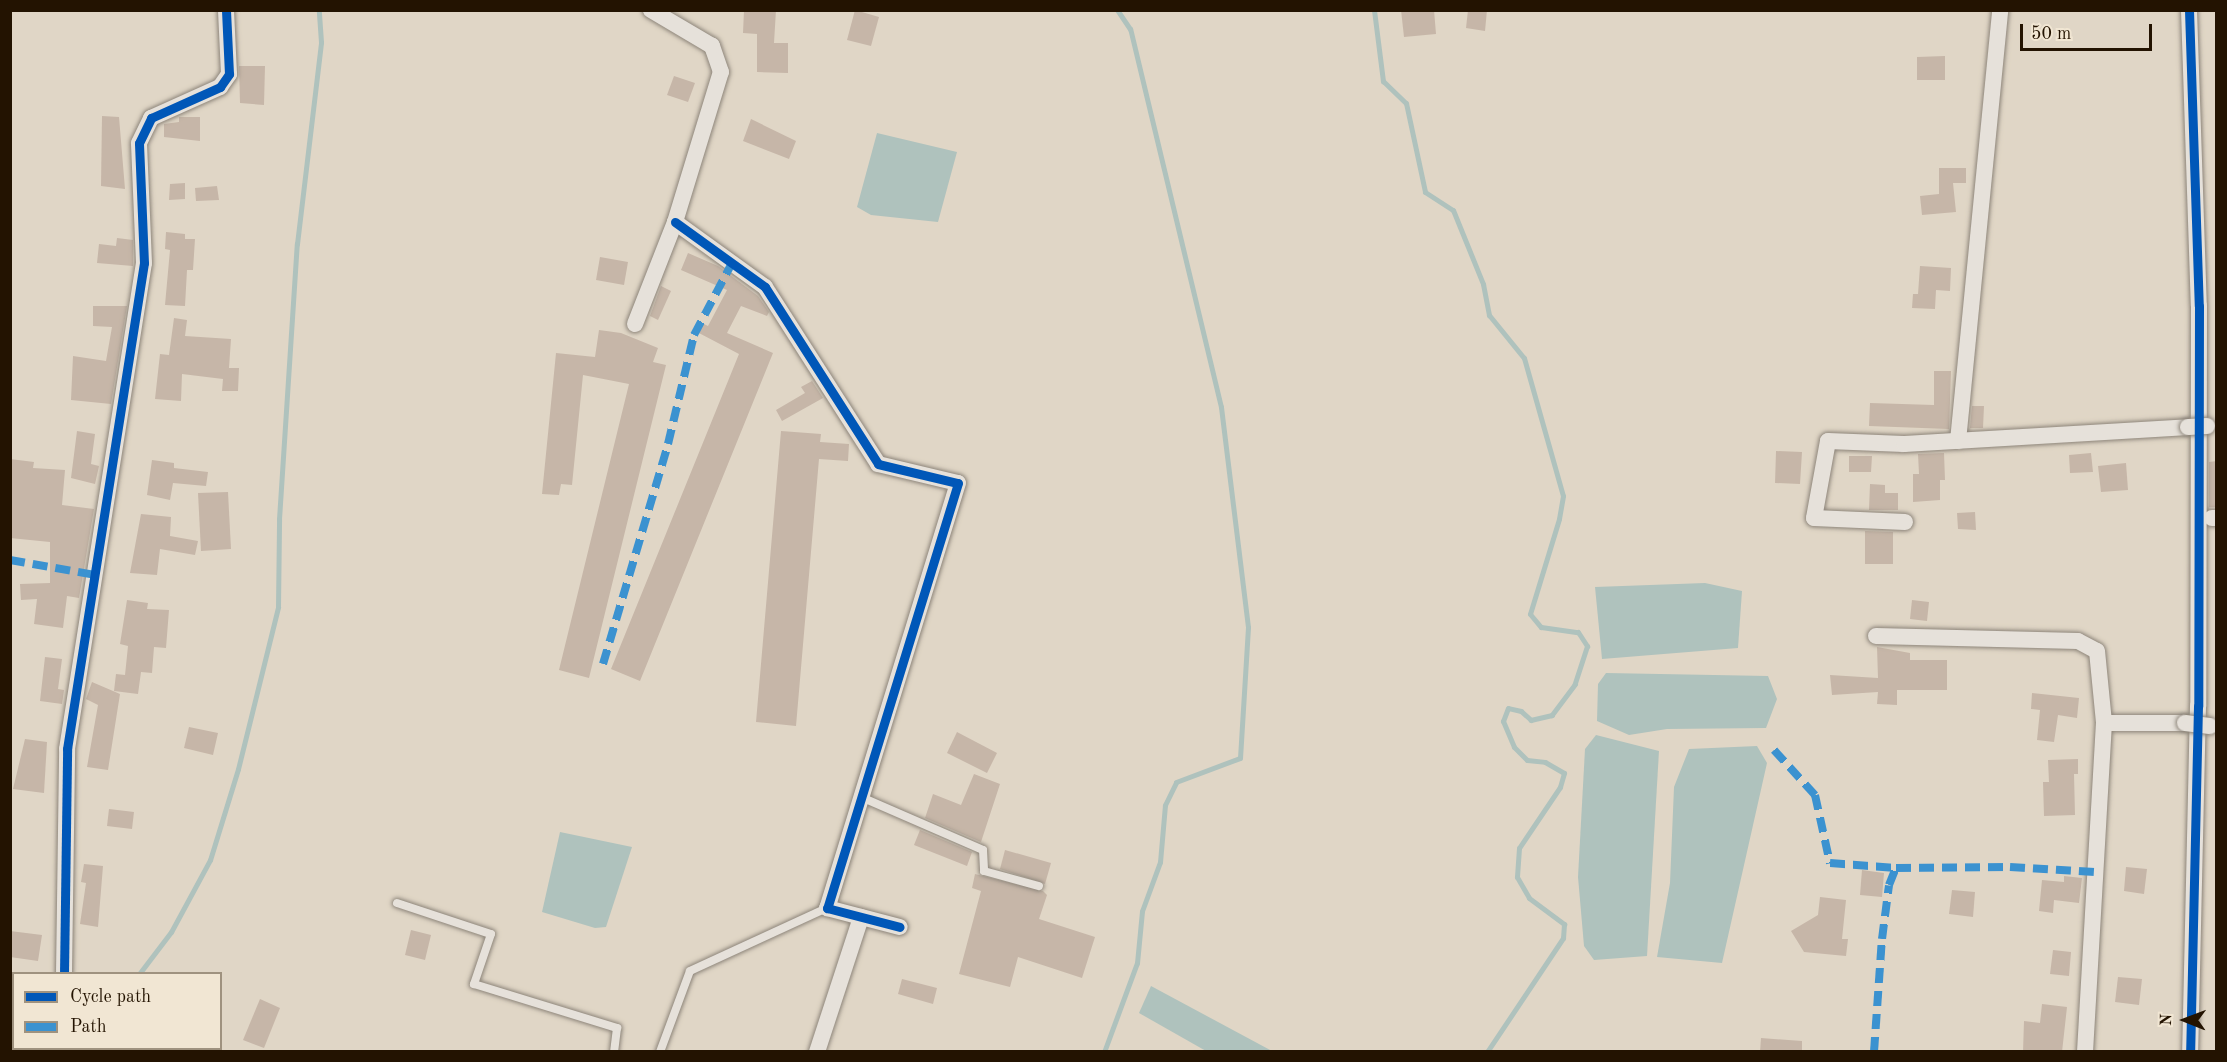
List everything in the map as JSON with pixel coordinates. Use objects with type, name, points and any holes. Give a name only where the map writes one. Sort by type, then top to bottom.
[{"type":"street","points":[[64,972],[67,749],[144,263],[139,143],[151,118],[220,87],[228,74],[226,10]]},
{"type":"street","points":[[636,324],[675,222],[721,72],[712,45],[651,10]]},
{"type":"street","points":[[1958,441],[2000,10]]},
{"type":"street","points":[[2189,10],[2199,306],[2198,706],[2190,1052]]},
{"type":"street","points":[[675,222],[765,286],[878,464],[958,483],[827,908],[900,927]]},
{"type":"street","points":[[1905,522],[1814,518],[1828,441],[1904,444],[2212,426]]},
{"type":"street","points":[[1876,636],[2078,641],[2097,651],[2104,723],[2085,1052]]},
{"type":"street","points":[[2104,723],[2185,723],[2213,726]]},
{"type":"street","points":[[818,1052],[861,917]]},
{"type":"lane","points":[[861,797],[983,850],[984,871],[1039,886]]},
{"type":"lane","points":[[397,903],[491,934],[474,984],[617,1028],[614,1052]]},
{"type":"lane","points":[[660,1052],[690,971],[827,908]]},
{"type":"shaded area","points":[[877,133],[957,152],[938,222],[871,215],[857,207]]},
{"type":"shaded area","points":[[1705,583],[1742,591],[1738,648],[1602,659],[1595,587]]},
{"type":"shaded area","points":[[1606,673],[1768,676],[1777,699],[1766,728],[1667,729],[1629,735],[1597,721],[1598,684]]},
{"type":"shaded area","points":[[1596,735],[1659,751],[1647,956],[1594,960],[1584,946],[1578,877],[1585,749]]},
{"type":"shaded area","points":[[1757,746],[1767,763],[1722,963],[1657,957],[1670,883],[1674,787],[1689,749]]},
{"type":"shaded area","points":[[560,832],[632,847],[606,927],[595,928],[542,912]]},
{"type":"shaded area","points":[[1151,986],[1272,1051],[1206,1051],[1139,1013]]},
{"type":"building","points":[[744,10],[776,10],[774,43],[788,43],[788,73],[757,72],[757,34],[743,33]]},
{"type":"building","points":[[855,10],[879,17],[871,46],[847,40]]},
{"type":"building","points":[[1401,10],[1434,10],[1436,34],[1404,37]]},
{"type":"building","points":[[1468,10],[1487,10],[1485,31],[1466,28]]},
{"type":"building","points":[[1945,56],[1945,80],[1917,80],[1917,57]]},
{"type":"building","points":[[239,66],[265,66],[264,105],[240,103]]},
{"type":"building","points":[[674,76],[695,83],[688,102],[667,95]]},
{"type":"building","points":[[102,116],[119,117],[125,189],[101,186]]},
{"type":"building","points":[[179,117],[200,117],[200,141],[164,137],[164,124],[179,122]]},
{"type":"building","points":[[751,119],[796,141],[789,159],[743,141]]},
{"type":"building","points":[[1939,168],[1966,168],[1966,183],[1953,183],[1956,212],[1922,215],[1920,196],[1939,194]]},
{"type":"building","points":[[185,183],[185,199],[169,200],[170,184]]},
{"type":"building","points":[[217,186],[219,200],[196,201],[195,188]]},
{"type":"building","points":[[166,232],[185,234],[185,239],[195,239],[193,270],[187,270],[185,306],[165,305],[170,250],[165,249]]},
{"type":"building","points":[[117,238],[133,240],[133,266],[97,263],[99,244],[116,246]]},
{"type":"building","points":[[688,253],[718,266],[758,296],[769,312],[767,316],[741,306],[727,333],[773,353],[640,681],[611,669],[739,354],[697,332],[702,323],[708,326],[727,290],[681,270]]},
{"type":"building","points":[[600,257],[628,262],[624,285],[596,280]]},
{"type":"building","points":[[1920,266],[1951,268],[1950,291],[1936,290],[1935,309],[1912,308],[1913,294],[1918,294]]},
{"type":"building","points":[[661,286],[671,291],[658,320],[650,316]]},
{"type":"building","points":[[93,306],[127,306],[111,404],[71,400],[73,356],[106,361],[112,327],[93,326]]},
{"type":"building","points":[[174,318],[187,320],[185,336],[231,339],[229,368],[239,368],[238,391],[222,391],[223,379],[182,374],[181,401],[155,399],[160,354],[169,355]]},
{"type":"building","points":[[599,330],[621,333],[658,348],[653,362],[666,365],[589,678],[559,670],[629,384],[583,375],[572,485],[561,484],[559,495],[542,494],[556,353],[595,357]]},
{"type":"building","points":[[1934,371],[1951,371],[1949,429],[1869,426],[1870,403],[1934,405]]},
{"type":"building","points":[[812,381],[823,398],[782,421],[776,410],[805,393],[801,387]]},
{"type":"building","points":[[1972,406],[1984,406],[1983,428],[1970,428]]},
{"type":"building","points":[[77,431],[95,434],[91,464],[99,466],[95,484],[71,478]]},
{"type":"building","points":[[781,431],[821,434],[820,442],[849,444],[848,461],[819,459],[796,726],[756,722]]},
{"type":"building","points":[[1776,451],[1802,452],[1800,484],[1775,483]]},
{"type":"building","points":[[1944,453],[1945,480],[1940,480],[1940,500],[1913,502],[1913,474],[1919,474],[1918,454]]},
{"type":"building","points":[[2091,453],[2093,472],[2070,473],[2069,455]]},
{"type":"building","points":[[1849,456],[1872,456],[1871,472],[1849,472]]},
{"type":"building","points":[[10,459],[34,462],[33,468],[65,470],[62,505],[94,509],[79,598],[67,596],[63,628],[34,624],[37,599],[21,600],[20,584],[50,583],[50,542],[10,538]]},
{"type":"building","points":[[152,460],[174,463],[174,468],[208,472],[206,486],[173,483],[170,500],[147,495]]},
{"type":"building","points":[[2217,461],[2217,507],[2209,507],[2209,462]]},
{"type":"building","points":[[2126,463],[2128,490],[2101,492],[2098,466]]},
{"type":"building","points":[[1870,484],[1885,485],[1885,493],[1898,493],[1898,510],[1869,510]]},
{"type":"building","points":[[228,492],[231,549],[201,551],[198,493]]},
{"type":"building","points":[[1975,512],[1976,530],[1958,529],[1957,513]]},
{"type":"building","points":[[141,514],[171,517],[170,536],[198,541],[195,555],[160,549],[157,575],[130,573]]},
{"type":"building","points":[[1865,531],[1893,532],[1893,564],[1865,564]]},
{"type":"building","points":[[127,600],[148,603],[147,609],[169,610],[166,648],[154,647],[152,673],[141,672],[138,694],[114,691],[116,674],[125,675],[128,646],[120,644]]},
{"type":"building","points":[[1912,600],[1929,602],[1927,621],[1910,619]]},
{"type":"building","points":[[1877,647],[1910,653],[1910,660],[1947,660],[1947,690],[1897,690],[1897,705],[1877,704],[1878,692],[1832,695],[1830,675],[1878,678]]},
{"type":"building","points":[[45,657],[62,659],[58,689],[64,690],[62,704],[40,701]]},
{"type":"building","points":[[92,682],[120,694],[108,770],[87,767],[98,705],[86,699]]},
{"type":"building","points":[[2032,693],[2079,698],[2077,718],[2058,715],[2054,742],[2037,740],[2040,710],[2031,709]]},
{"type":"building","points":[[189,727],[218,733],[213,755],[184,748]]},
{"type":"building","points":[[957,732],[997,753],[987,773],[947,753]]},
{"type":"building","points":[[25,739],[47,742],[44,793],[13,789]]},
{"type":"building","points":[[2078,759],[2078,774],[2074,774],[2075,815],[2044,816],[2043,782],[2049,782],[2048,760]]},
{"type":"building","points":[[974,774],[1000,784],[981,842],[925,818],[933,794],[961,805]]},
{"type":"building","points":[[109,809],[134,812],[132,829],[107,826]]},
{"type":"building","points":[[920,830],[972,852],[967,866],[914,845]]},
{"type":"building","points":[[1005,850],[1051,863],[1045,884],[1000,869]]},
{"type":"building","points":[[84,864],[103,866],[98,927],[80,924],[86,883],[81,882]]},
{"type":"building","points":[[2126,867],[2147,869],[2144,894],[2124,891]]},
{"type":"building","points":[[1862,870],[1884,873],[1882,897],[1860,895]]},
{"type":"building","points":[[975,874],[1043,891],[1047,895],[1039,919],[1095,937],[1082,978],[1018,957],[1010,987],[959,974],[981,891],[972,888]]},
{"type":"building","points":[[2064,876],[2082,878],[2079,903],[2054,900],[2053,913],[2039,911],[2042,880],[2064,882]]},
{"type":"building","points":[[1952,890],[1975,892],[1973,917],[1949,914]]},
{"type":"building","points":[[1820,897],[1846,900],[1842,939],[1848,939],[1846,956],[1804,952],[1791,931],[1818,915]]},
{"type":"building","points":[[411,930],[431,935],[425,960],[405,955]]},
{"type":"building","points":[[10,931],[42,935],[38,961],[10,957]]},
{"type":"building","points":[[2053,950],[2071,952],[2069,976],[2050,974]]},
{"type":"building","points":[[2118,977],[2142,979],[2139,1005],[2115,1002]]},
{"type":"building","points":[[902,979],[937,988],[933,1004],[898,994]]},
{"type":"building","points":[[260,999],[280,1008],[264,1048],[243,1040]]},
{"type":"building","points":[[2042,1004],[2067,1007],[2062,1052],[2023,1052],[2024,1021],[2040,1023]]},
{"type":"building","points":[[1761,1038],[1802,1041],[1802,1052],[1760,1052]]},
{"type":"waterway","points":[[141,972],[171,932],[210,860],[238,769],[278,607],[279,519],[297,244],[321,42],[319,10]]},
{"type":"waterway","points":[[1104,1052],[1137,963],[1142,911],[1160,862],[1165,805],[1176,782],[1240,758],[1248,627],[1221,407],[1130,29],[1117,10]]},
{"type":"waterway","points":[[1374,10],[1383,81],[1406,103],[1425,192],[1453,210],[1483,284],[1489,315],[1524,358],[1563,496],[1559,519],[1530,614],[1541,627],[1578,632],[1587,646],[1575,684],[1552,715],[1531,720],[1521,711],[1508,708],[1503,721],[1514,747],[1527,760],[1545,762],[1564,773],[1560,787],[1519,848],[1517,877],[1529,898],[1564,924],[1563,938],[1487,1052]]},
{"type":"marked path","points":[[603,664],[668,444],[694,335],[732,263]]},
{"type":"marked path","points":[[10,560],[95,575]]},
{"type":"marked path","points":[[1774,750],[1815,795],[1830,863],[1896,868]]},
{"type":"marked path","points":[[1874,1052],[1882,939],[1889,885],[1896,868],[2010,867],[2095,872]]},
{"type":"cycle path","points":[[64,972],[67,749],[144,263],[139,143],[151,118],[220,87],[229,74],[226,10]]},
{"type":"cycle path","points":[[2189,10],[2199,306],[2198,706],[2190,1052]]},
{"type":"cycle path","points":[[675,222],[765,287],[878,464],[958,483],[827,908],[900,927]]}]
